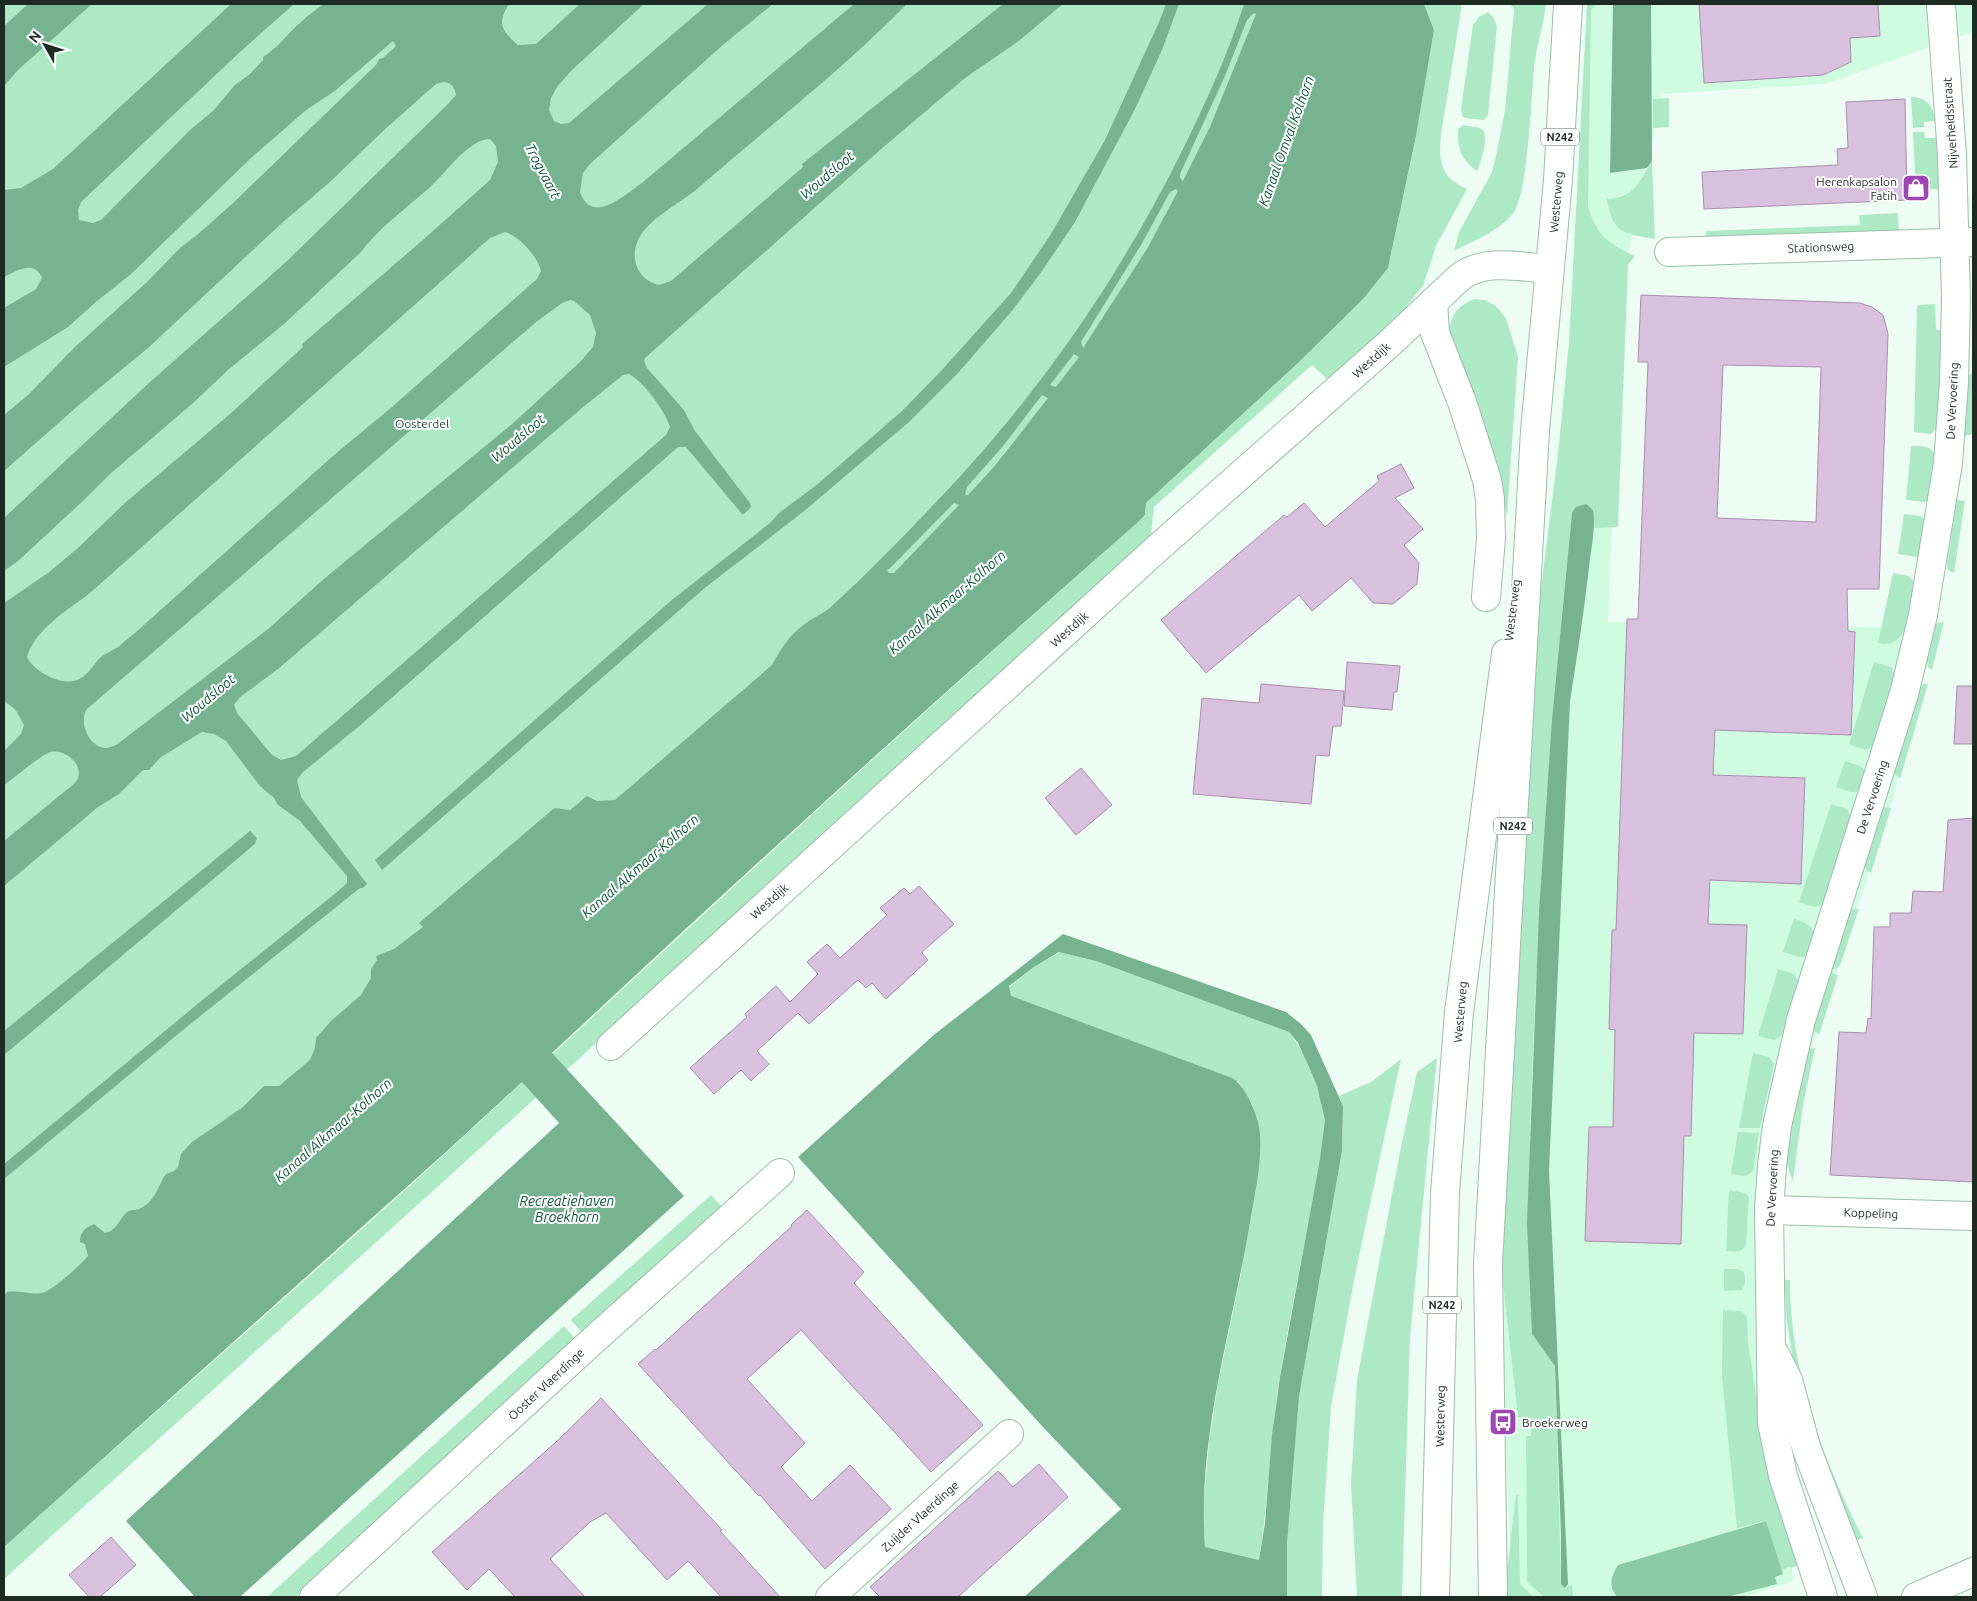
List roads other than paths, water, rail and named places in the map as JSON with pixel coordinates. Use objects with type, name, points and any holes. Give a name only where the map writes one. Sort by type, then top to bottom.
[{"type":"street","name":"Westerweg","points":[[1493,1597],[1488,1264],[1535,430],[1558,180],[1568,4]]},
{"type":"street","name":"Nijverheidsstraat","points":[[1941,4],[1952,156],[1963,242]]},
{"type":"street","name":"Stationsweg","points":[[1668,252],[1963,242]]},
{"type":"street","name":"De Vervoering","points":[[1823,1597],[1783,1476],[1772,1423],[1769,1210],[1777,1126],[1799,1029],[1904,694],[1929,586],[1948,462],[1954,391],[1956,298],[1963,242]]},
{"type":"street","name":"Westdijk","points":[[611,1046],[1153,552],[1390,343],[1460,277],[1469,270],[1490,265],[1550,269]]},
{"type":"street","points":[[1433,302],[1435,333],[1473,435],[1487,480],[1490,499],[1491,538],[1486,597]]},
{"type":"street","name":"Westerweg","points":[[1435,1597],[1445,1193],[1459,1012],[1535,430]]},
{"type":"street","name":"Ooster Vlaerdinge","points":[[314,1597],[588,1345],[780,1173]]},
{"type":"street","name":"Koppeling","points":[[1769,1210],[1973,1216]]},
{"type":"street","name":"De Vervoering","points":[[1770,1346],[1788,1380],[1806,1447],[1863,1597]]},
{"type":"street","name":"Zuijder Vlaerdinge","points":[[830,1597],[1009,1434]]},
{"type":"street","points":[[1916,1597],[1973,1572]]},
{"type":"water","points":[[28,4],[92,4],[18,70],[4,86],[4,26]]},
{"type":"water","points":[[231,4],[294,4],[240,52],[81,202],[78,210],[79,220],[93,223],[101,220],[190,130],[213,111],[235,85],[250,74],[263,60],[263,57],[323,4],[509,4],[503,16],[503,26],[508,35],[518,45],[536,44],[580,4],[644,4],[572,70],[557,87],[551,98],[549,110],[554,121],[561,124],[569,123],[708,4],[773,4],[724,44],[590,164],[583,173],[580,192],[585,202],[592,207],[600,207],[618,200],[642,183],[854,4],[907,4],[857,52],[804,98],[697,189],[650,224],[636,245],[635,260],[640,273],[651,282],[659,285],[671,281],[803,167],[802,164],[1003,4],[1063,4],[1020,40],[965,78],[880,150],[645,358],[644,361],[647,368],[684,410],[695,431],[750,503],[751,507],[742,514],[686,447],[678,447],[363,723],[303,772],[297,780],[301,797],[367,884],[178,1034],[4,1179],[4,1164],[337,892],[347,883],[347,876],[300,821],[278,805],[274,798],[260,786],[226,741],[214,734],[202,732],[161,757],[149,770],[143,770],[119,794],[98,807],[4,886],[4,841],[75,783],[79,770],[72,759],[66,755],[60,752],[48,753],[4,785],[4,751],[21,734],[24,725],[15,709],[4,701],[4,603],[48,573],[79,547],[126,502],[230,414],[303,347],[302,344],[490,180],[498,162],[496,146],[490,139],[478,142],[466,150],[433,184],[384,227],[360,253],[284,324],[228,370],[192,404],[110,474],[18,561],[4,571],[4,518],[150,382],[287,261],[456,95],[452,85],[443,82],[436,84],[330,182],[282,223],[148,348],[4,471],[4,415],[29,394],[74,348],[147,282],[180,248],[232,204],[376,65],[379,59],[383,58],[396,46],[393,41],[336,90],[305,111],[250,159],[130,275],[68,327],[4,367],[4,308],[36,289],[42,278],[39,272],[30,268],[25,268],[4,277],[4,190],[21,188],[53,169]],"holes":[[[505,232],[522,242],[532,254],[541,271],[537,279],[392,407],[334,455],[136,632],[118,647],[101,657],[84,676],[77,680],[63,681],[49,676],[31,663],[27,657],[31,647],[53,621],[90,593],[490,238]],[[570,300],[574,301],[590,315],[596,333],[593,347],[580,362],[512,424],[325,578],[268,629],[116,745],[104,748],[94,743],[84,727],[87,709],[535,323],[562,303]],[[629,374],[641,383],[664,413],[670,427],[666,435],[296,756],[281,760],[272,755],[237,713],[234,705],[240,697],[278,669],[623,375]]]},
{"type":"water","points":[[1166,4],[1179,4],[1162,50],[1135,109],[1075,222],[1042,271],[1011,312],[958,373],[909,422],[803,512],[706,587],[382,870],[375,860],[673,599],[819,483],[902,411],[941,371],[1011,293],[1051,234],[1105,140]]},
{"type":"water","points":[[1244,4],[1424,4],[1434,30],[1416,136],[1388,268],[1364,298],[1298,363],[1146,503],[1145,515],[1136,524],[842,786],[552,1053],[684,1196],[240,1597],[195,1597],[126,1521],[559,1123],[522,1082],[4,1547],[4,1296],[7,1292],[42,1293],[66,1277],[88,1256],[85,1244],[80,1242],[82,1233],[86,1229],[94,1224],[105,1233],[113,1230],[127,1212],[139,1209],[150,1201],[166,1174],[178,1167],[181,1154],[192,1142],[243,1107],[264,1086],[279,1086],[310,1060],[315,1048],[316,1038],[331,1021],[361,995],[371,978],[371,969],[377,960],[376,956],[394,949],[423,927],[419,923],[555,808],[570,810],[587,796],[597,801],[615,800],[772,665],[781,649],[793,635],[806,623],[833,605],[938,500],[1010,419],[1043,377],[1104,290],[1132,244],[1183,149],[1216,78]],"holes":[[[1254,13],[1256,14],[1210,127],[1183,181],[1180,178],[1180,174],[1225,76],[1247,20]],[[1176,189],[1178,191],[1147,249],[1083,348],[1081,342],[1141,245],[1170,192]],[[1074,354],[1079,357],[1056,387],[1050,385]],[[1042,395],[1048,398],[989,472],[968,495],[965,495],[967,487],[1003,446]],[[954,503],[959,505],[894,573],[889,573],[887,570]]]},
{"type":"water","points":[[1613,4],[1651,4],[1652,161],[1647,168],[1610,173]]},
{"type":"water","points":[[1586,504],[1593,510],[1594,531],[1570,701],[1549,1171],[1568,1584],[1565,1588],[1561,1584],[1555,1366],[1532,1334],[1527,1223],[1539,912],[1552,719],[1572,513],[1576,507]]},
{"type":"water","points":[[250,831],[257,838],[255,844],[4,1055],[4,1031]]},
{"type":"water","points":[[1063,934],[1286,1012],[1311,1035],[1343,1106],[1342,1151],[1299,1397],[1287,1545],[1287,1597],[1024,1597],[1121,1509],[1042,1426],[798,1157],[935,1034]],"holes":[[[1059,952],[1096,961],[1289,1032],[1298,1043],[1317,1086],[1325,1120],[1320,1159],[1280,1377],[1272,1435],[1265,1523],[1259,1560],[1205,1547],[1204,1507],[1206,1466],[1217,1386],[1242,1267],[1257,1181],[1260,1157],[1260,1134],[1257,1119],[1247,1095],[1242,1087],[1232,1078],[1011,996],[1009,986],[1034,967]]]},
{"type":"place","name":"Herenkapsalon Fatih","points":[[1916,188]]},
{"type":"place","name":"Broekerweg","points":[[1503,1422]]},
{"type":"water label","name":"Kanaal Omval Kolhorn","points":[[1286,141]]},
{"type":"water label","name":"Trogvaart","points":[[543,171]]},
{"type":"water label","name":"Woudsloot","points":[[827,175]]},
{"type":"water label","name":"Woudsloot","points":[[518,438]]},
{"type":"water label","name":"Kanaal Alkmaar-Kolhorn","points":[[947,602]]},
{"type":"water label","name":"Woudsloot","points":[[208,698]]},
{"type":"water label","name":"Kanaal Alkmaar-Kolhorn","points":[[640,866]]},
{"type":"water label","name":"Kanaal Alkmaar-Kolhorn","points":[[333,1130]]},
{"type":"water label","name":"Recreatiehaven Broekhorn","points":[[567,1210]]},
{"type":"park label","name":"Oosterdel","points":[[422,423]]}]
